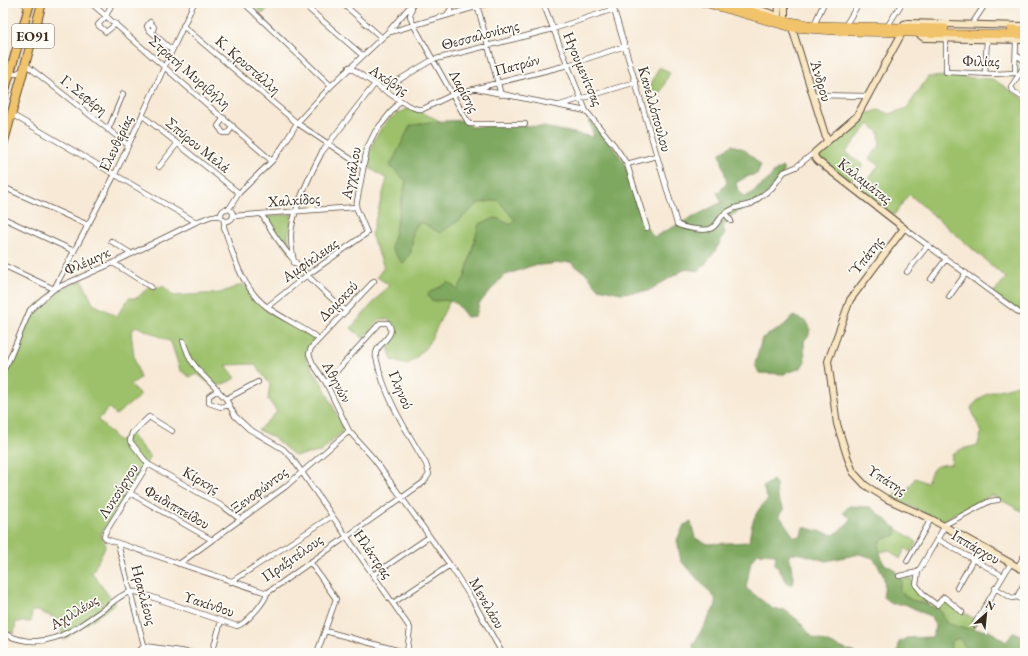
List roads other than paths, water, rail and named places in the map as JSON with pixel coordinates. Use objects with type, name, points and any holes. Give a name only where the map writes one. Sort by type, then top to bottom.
[{"type":"highway","name":"ΕΟ91","points":[[3,144],[42,3]]},
{"type":"highway","name":"ΕΟ91","points":[[3,97],[6,72],[27,4]]},
{"type":"main road","points":[[704,3],[783,24],[902,30],[1010,27],[1025,30]]},
{"type":"main road","points":[[725,3],[783,24],[887,28],[917,33],[1010,33],[1025,35]]},
{"type":"street","name":"Στρατή Μυριβήλη","points":[[91,3],[272,160]]},
{"type":"street","points":[[112,3],[106,16],[98,23],[99,27],[106,32],[116,24]]},
{"type":"street","name":"Ελευθερίας","points":[[54,289],[115,174],[194,3]]},
{"type":"street","points":[[244,3],[331,86]]},
{"type":"street","points":[[302,3],[362,55]]},
{"type":"street","points":[[448,14],[455,3]]},
{"type":"street","points":[[387,32],[477,5],[489,3]]},
{"type":"street","name":"Ηγουμενίτσας","points":[[543,3],[586,111],[627,164],[647,228]]},
{"type":"street","name":"Κανελλόπουλου","points":[[612,3],[636,82],[656,156],[678,225],[685,228],[709,229],[713,227],[725,213]]},
{"type":"street","points":[[740,3],[773,14],[783,24]]},
{"type":"street","points":[[779,3],[783,24]]},
{"type":"street","points":[[783,24],[785,3]]},
{"type":"street","points":[[814,25],[824,3]]},
{"type":"street","points":[[845,26],[859,3]]},
{"type":"street","points":[[887,28],[902,3]]},
{"type":"street","points":[[972,24],[986,3]]},
{"type":"street","points":[[344,4],[381,37]]},
{"type":"street","points":[[320,338],[267,307],[255,296],[239,272],[224,227],[224,221],[220,216],[222,210],[229,209],[239,193],[272,160],[283,146],[296,123],[413,4]]},
{"type":"street","name":"Λαρίσης","points":[[413,4],[410,16],[413,24],[432,60],[454,94],[469,124],[525,124]]},
{"type":"street","points":[[477,5],[501,95]]},
{"type":"street","name":"Θεσσαλονίκης","points":[[382,90],[432,60],[553,29],[614,9]]},
{"type":"street","points":[[902,30],[904,24],[908,23],[972,24],[1010,27],[1025,26]]},
{"type":"street","name":"Άνδρου","points":[[783,24],[812,95],[827,142]]},
{"type":"street","name":"Κ. Κρυστάλλη","points":[[183,26],[296,123],[363,167]]},
{"type":"street","name":"Καλαμάτας","points":[[902,30],[857,116],[815,152],[814,156],[818,161],[904,228],[1025,317]]},
{"type":"street","points":[[152,32],[172,50]]},
{"type":"street","points":[[917,33],[924,38],[1025,40]]},
{"type":"street","name":"Φιλίας","points":[[946,38],[946,72],[1017,74]]},
{"type":"street","points":[[986,74],[987,39]]},
{"type":"street","name":"Φιλίας","points":[[1016,39],[1017,74],[1011,85],[1011,89],[1025,99]]},
{"type":"street","name":"Πατρών","points":[[417,109],[431,106],[454,94],[568,65],[625,46]]},
{"type":"street","points":[[1016,55],[1025,61]]},
{"type":"street","points":[[1017,74],[1025,65]]},
{"type":"street","points":[[6,72],[20,72],[24,66]]},
{"type":"street","name":"Γ. Σεφέρη","points":[[24,66],[128,145]]},
{"type":"street","name":"Ακόβης","points":[[349,68],[400,101],[417,109]]},
{"type":"street","points":[[558,105],[636,82]]},
{"type":"street","points":[[294,263],[291,238],[296,212],[316,164],[329,144],[374,85]]},
{"type":"street","points":[[476,89],[586,111]]},
{"type":"street","points":[[108,130],[123,94]]},
{"type":"street","points":[[812,95],[868,96]]},
{"type":"street","name":"Αγχιάλου","points":[[367,233],[356,207],[363,167],[371,139],[400,101]]},
{"type":"street","points":[[11,114],[196,222]]},
{"type":"street","name":"Σπύρου Μελά","points":[[143,116],[239,193]]},
{"type":"street","points":[[224,118],[218,127],[223,133],[228,132],[233,126]]},
{"type":"street","points":[[159,167],[177,144]]},
{"type":"street","points":[[731,221],[725,213],[735,208],[752,204],[772,188],[784,172],[796,167],[815,152]]},
{"type":"street","points":[[627,164],[656,156]]},
{"type":"street","points":[[3,187],[88,225]]},
{"type":"street","name":"Χαλκίδος","points":[[233,216],[356,207]]},
{"type":"street","points":[[224,221],[229,221],[233,216],[229,209]]},
{"type":"street","points":[[262,215],[294,263],[306,276],[346,311]]},
{"type":"street","name":"Φλέμιγκ","points":[[3,371],[30,310],[54,289],[113,263],[196,222],[212,216],[220,216]]},
{"type":"street","points":[[3,218],[74,251]]},
{"type":"street","name":"Ύπάτης","points":[[850,300],[904,228]]},
{"type":"street","name":"Αμφίκλειας","points":[[267,307],[306,276],[367,233]]},
{"type":"street","points":[[111,241],[132,254]]},
{"type":"street","points":[[907,272],[928,245]]},
{"type":"street","points":[[931,279],[946,259]]},
{"type":"street","points":[[113,263],[151,287]]},
{"type":"street","points":[[3,265],[54,289]]},
{"type":"street","points":[[949,296],[966,273]]},
{"type":"street","name":"Δομοκού","points":[[320,338],[374,281]]},
{"type":"street","name":"Υπάτης","points":[[850,300],[828,361],[837,424],[853,472],[865,485],[887,499],[931,519],[1025,570]]},
{"type":"street","name":"Γληνού","points":[[326,383],[380,323],[388,322],[390,328],[389,336],[376,351],[380,373],[391,402],[426,464],[429,474]]},
{"type":"street","name":"Αθηνών","points":[[320,338],[311,348],[309,354],[313,364],[326,383],[349,431],[374,459],[450,565]]},
{"type":"street","name":"Ηλέκτρας","points":[[183,340],[186,350],[195,365],[226,399],[235,416],[249,429],[283,449],[292,458],[393,603],[410,630],[408,653]]},
{"type":"street","points":[[226,399],[258,382]]},
{"type":"street","points":[[218,390],[209,396],[208,401],[221,407],[229,405]]},
{"type":"street","points":[[148,464],[130,441],[132,433],[149,417],[172,431]]},
{"type":"street","name":"Ξενοφώντος","points":[[179,564],[241,520],[301,473],[349,431]]},
{"type":"street","name":"Λυκούργου","points":[[118,544],[106,539],[104,536],[148,464]]},
{"type":"street","name":"Κίρκης","points":[[148,464],[224,507],[241,520]]},
{"type":"street","name":"Πραξιτέλους","points":[[118,544],[266,593],[424,482],[429,474]]},
{"type":"street","name":"Φειδιππείδου","points":[[130,493],[212,540]]},
{"type":"street","points":[[962,612],[944,597],[937,605],[925,596],[916,585],[918,572],[949,521],[990,501],[998,500]]},
{"type":"street","points":[[231,582],[332,516]]},
{"type":"street","points":[[907,561],[931,519]]},
{"type":"street","points":[[373,575],[429,537]]},
{"type":"street","name":"Ιππάρχου","points":[[937,539],[1003,576]]},
{"type":"street","name":"Ηρακλέους","points":[[118,544],[146,653]]},
{"type":"street","points":[[957,588],[980,546]]},
{"type":"street","points":[[1018,566],[1025,554]]},
{"type":"street","points":[[310,562],[336,599],[317,653]]},
{"type":"street","points":[[974,625],[1011,563]]},
{"type":"street","points":[[393,603],[450,565]]},
{"type":"street","name":"Μενελάου","points":[[450,565],[473,601],[502,653]]},
{"type":"street","points":[[899,576],[918,572]]},
{"type":"street","points":[[1017,597],[1025,582]]},
{"type":"street","points":[[995,588],[1012,598],[1017,597],[1025,601]]},
{"type":"street","name":"Υακίνθου","points":[[131,592],[143,594],[235,626],[241,625],[264,600],[266,593]]},
{"type":"street","name":"Αχιλλέως","points":[[3,633],[24,642],[48,641],[76,628],[117,599],[131,592]]},
{"type":"street","points":[[212,653],[222,621]]},
{"type":"street","points":[[325,630],[408,653]]},
{"type":"street","points":[[136,653],[145,646],[193,653]]}]
